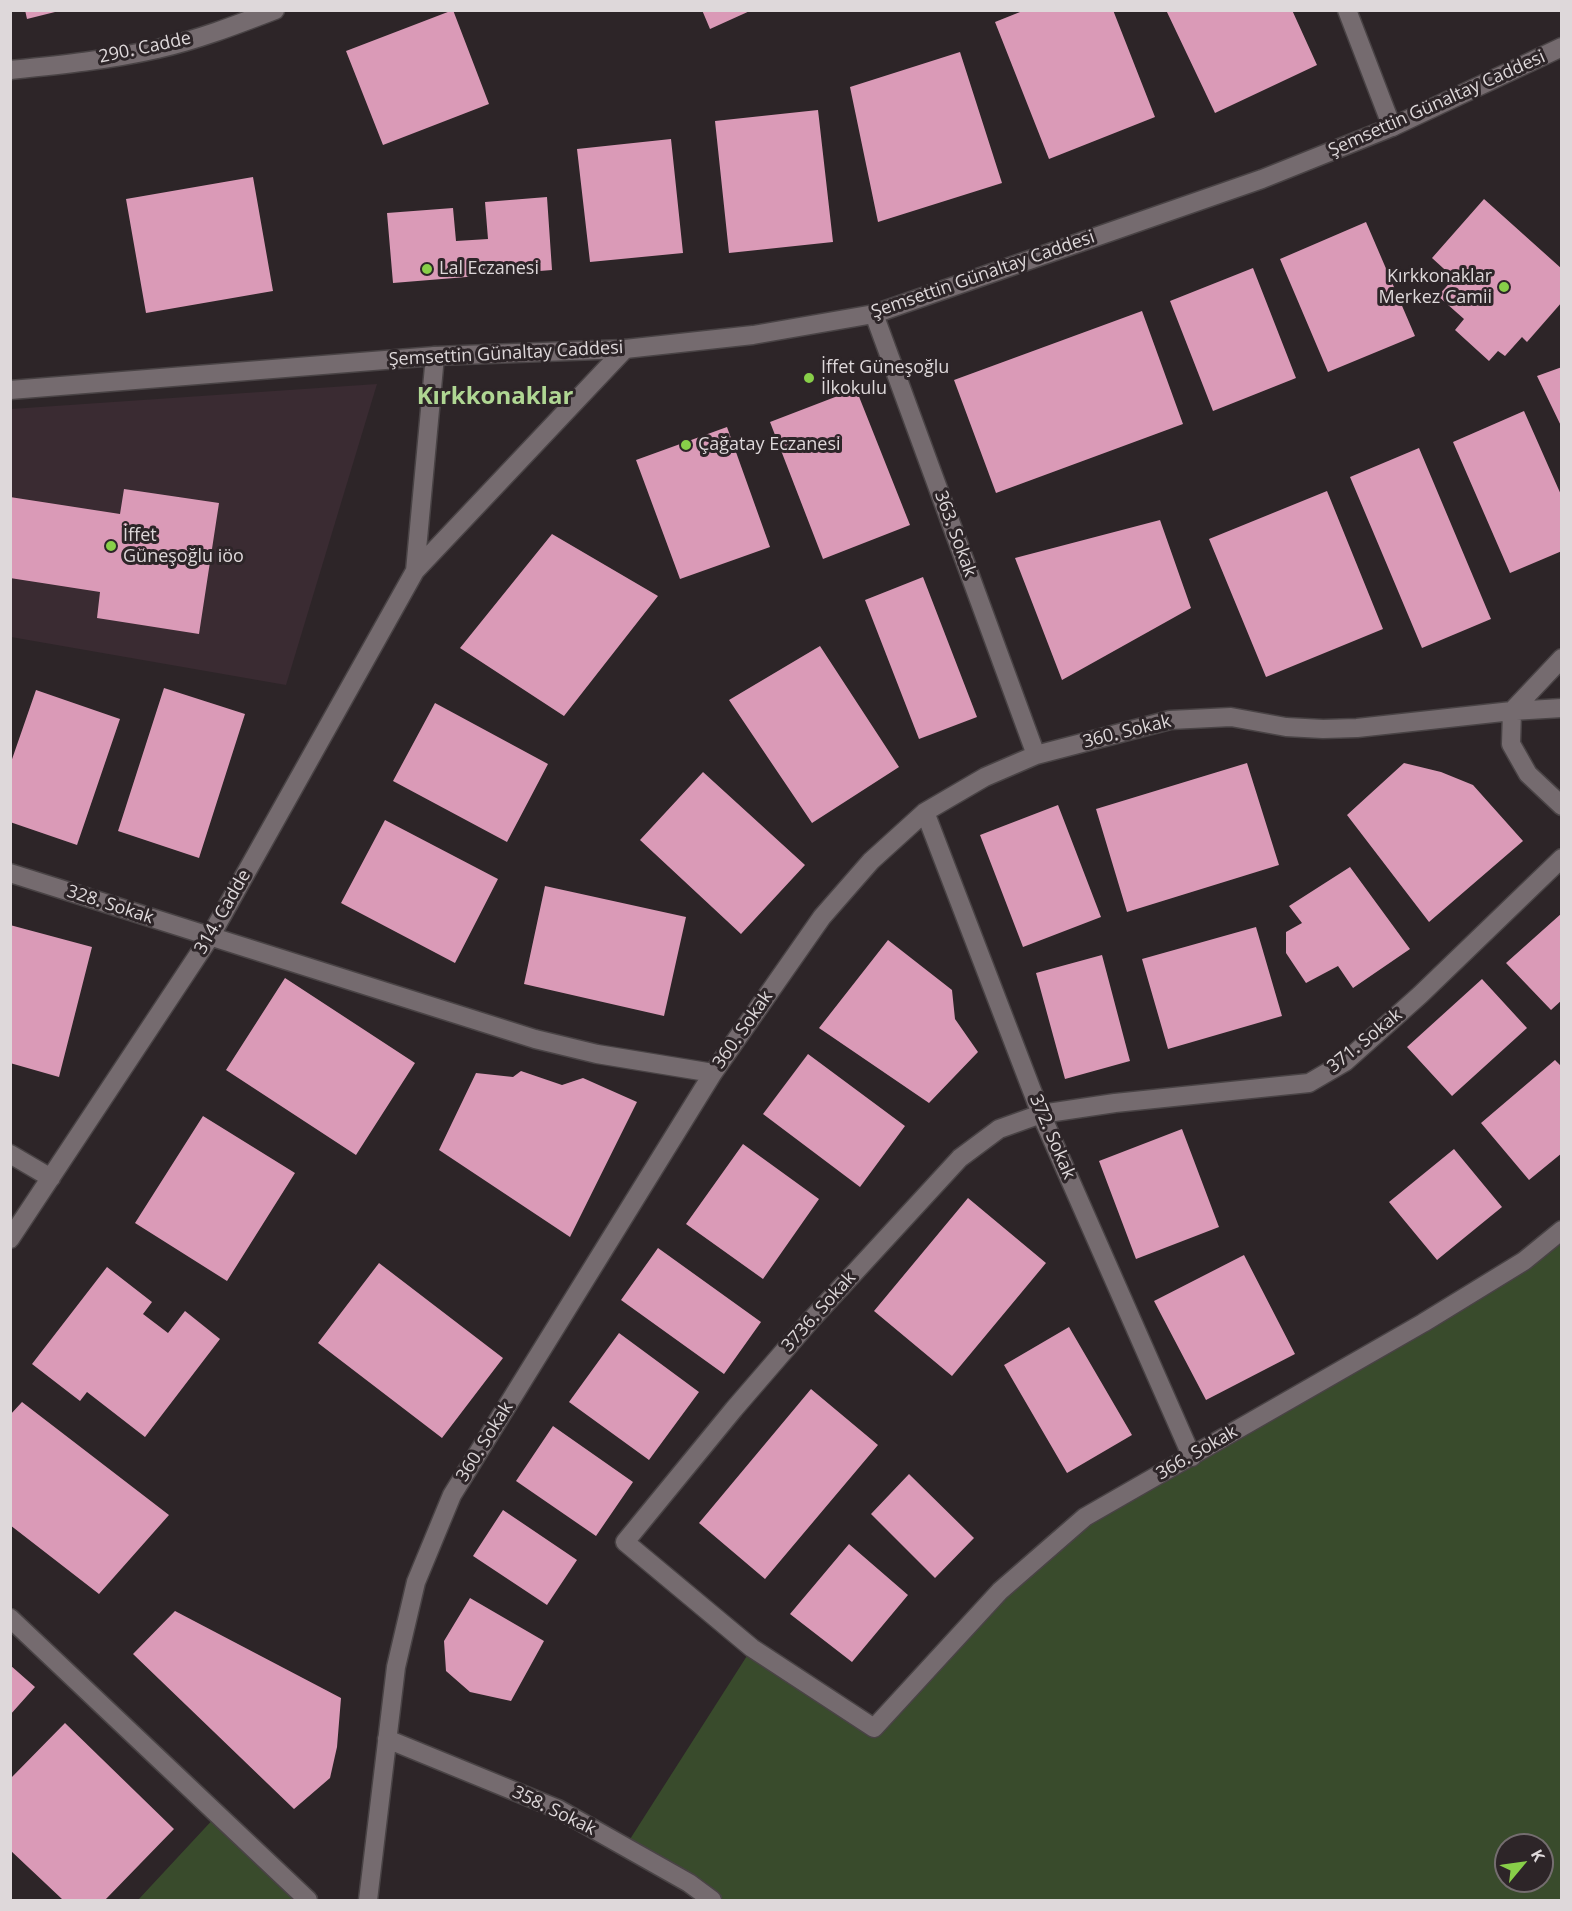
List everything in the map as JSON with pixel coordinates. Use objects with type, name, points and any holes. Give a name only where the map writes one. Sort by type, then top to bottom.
[{"type":"street","name":"290. Cadde","points":[[10,70],[156,50],[226,29],[275,10]]},
{"type":"street","points":[[1347,10],[1392,127]]},
{"type":"street","name":"Şemsettin Günaltay Caddesi","points":[[10,390],[435,356],[625,349],[753,335],[874,314],[1262,179],[1392,127],[1562,48]]},
{"type":"street","name":"363. Sokak","points":[[874,314],[1036,755]]},
{"type":"street","points":[[415,571],[625,349]]},
{"type":"street","points":[[415,571],[435,356]]},
{"type":"street","name":"314. Cadde","points":[[10,1239],[210,937],[415,571]]},
{"type":"street","points":[[1562,658],[1512,711],[1511,744],[1528,774],[1562,806]]},
{"type":"street","name":"360. Sokak","points":[[368,1900],[396,1667],[416,1582],[452,1495],[713,1073],[822,917],[871,861],[925,812],[985,777],[1036,755],[1180,719],[1231,717],[1286,727],[1323,729],[1357,728],[1512,711],[1562,708]]},
{"type":"street","name":"372. Sokak","points":[[925,812],[1041,1114],[1192,1457]]},
{"type":"street","name":"371. Sokak","points":[[1041,1114],[1115,1103],[1309,1083],[1345,1062],[1370,1040],[1562,858]]},
{"type":"street","name":"328. Sokak","points":[[10,873],[535,1039],[597,1054],[713,1073]]},
{"type":"street","name":"3736. Sokak","points":[[874,1728],[752,1648],[625,1542],[810,1321],[960,1158],[999,1130],[1041,1114]]},
{"type":"street","points":[[10,1154],[51,1178]]},
{"type":"street","name":"366. Sokak","points":[[874,1728],[1000,1591],[1085,1517],[1423,1323],[1524,1261],[1562,1230]]},
{"type":"street","points":[[10,1618],[308,1900]]},
{"type":"street","name":"358. Sokak","points":[[387,1739],[558,1809],[689,1883],[712,1900]]},
{"type":"shaded area","points":[[377,384],[286,685],[11,637],[11,409]]},
{"type":"green space","points":[[1561,1230],[1561,1900],[712,1900],[625,1847],[752,1648],[875,1728],[1085,1517]]},
{"type":"green space","points":[[217,1815],[308,1900],[138,1900]]},
{"type":"building","points":[[25,10],[59,10],[59,11],[27,19]]},
{"type":"building","points":[[453,10],[489,104],[383,145],[346,51]]},
{"type":"building","points":[[702,10],[752,10],[710,29]]},
{"type":"building","points":[[1025,10],[1113,10],[1155,117],[1049,159],[995,22]]},
{"type":"building","points":[[1166,10],[1292,10],[1317,65],[1215,113]]},
{"type":"building","points":[[960,52],[1002,183],[878,222],[850,87]]},
{"type":"building","points":[[818,110],[833,242],[729,253],[715,121]]},
{"type":"building","points":[[671,139],[683,253],[590,262],[577,149]]},
{"type":"building","points":[[253,177],[273,291],[146,313],[126,199]]},
{"type":"building","points":[[547,197],[552,270],[393,283],[387,213],[453,208],[456,241],[488,239],[485,202]]},
{"type":"building","name":"Kırkkonaklar Merkez Camii","points":[[1484,199],[1562,269],[1562,302],[1527,342],[1522,337],[1505,356],[1498,351],[1489,361],[1455,330],[1464,319],[1438,296],[1454,278],[1432,258]]},
{"type":"building","points":[[1366,222],[1415,336],[1328,372],[1280,259]]},
{"type":"building","points":[[1253,268],[1296,378],[1213,411],[1170,301]]},
{"type":"building","points":[[1142,311],[1183,424],[996,493],[954,380]]},
{"type":"building","points":[[1562,367],[1562,428],[1537,376]]},
{"type":"building","points":[[856,389],[910,525],[823,559],[770,422]]},
{"type":"building","points":[[1524,411],[1562,497],[1562,551],[1510,573],[1453,442]]},
{"type":"building","points":[[727,427],[770,547],[680,579],[636,460]]},
{"type":"building","points":[[1419,448],[1491,619],[1422,648],[1350,477]]},
{"type":"building","name":"İffet Güneşoğlu iöo","points":[[124,489],[219,503],[199,634],[97,618],[100,592],[10,578],[10,497],[120,514]]},
{"type":"building","points":[[1327,491],[1383,629],[1266,677],[1209,539]]},
{"type":"building","points":[[1160,520],[1191,608],[1062,680],[1015,558]]},
{"type":"building","points":[[552,534],[658,596],[564,716],[460,648]]},
{"type":"building","points":[[923,577],[977,717],[919,739],[865,600]]},
{"type":"building","points":[[820,646],[899,767],[812,823],[729,700]]},
{"type":"building","points":[[164,688],[245,714],[199,858],[118,831]]},
{"type":"building","points":[[36,690],[120,719],[77,845],[10,822],[10,765]]},
{"type":"building","points":[[435,703],[548,764],[507,842],[393,781]]},
{"type":"building","points":[[1247,763],[1279,865],[1127,912],[1096,809]]},
{"type":"building","points":[[1404,763],[1441,772],[1473,785],[1523,841],[1429,922],[1347,815]]},
{"type":"building","points":[[703,772],[805,865],[741,934],[640,840]]},
{"type":"building","points":[[1058,805],[1101,917],[1023,947],[980,835]]},
{"type":"building","points":[[385,820],[498,879],[455,963],[341,903]]},
{"type":"building","points":[[1350,867],[1410,949],[1353,988],[1338,966],[1306,983],[1286,953],[1286,932],[1302,923],[1289,906]]},
{"type":"building","points":[[545,886],[686,917],[664,1016],[524,984]]},
{"type":"building","points":[[1562,913],[1562,1000],[1551,1010],[1506,963]]},
{"type":"building","points":[[10,925],[92,947],[59,1077],[10,1063]]},
{"type":"building","points":[[1256,927],[1282,1016],[1168,1049],[1142,959]]},
{"type":"building","points":[[888,940],[952,990],[955,1019],[978,1052],[929,1103],[819,1028]]},
{"type":"building","points":[[1102,955],[1130,1061],[1065,1079],[1036,973]]},
{"type":"building","points":[[285,978],[415,1063],[356,1155],[226,1070]]},
{"type":"building","points":[[1482,979],[1527,1028],[1452,1096],[1407,1047]]},
{"type":"building","points":[[808,1054],[905,1126],[860,1187],[763,1114]]},
{"type":"building","points":[[1555,1060],[1562,1067],[1562,1153],[1529,1180],[1481,1123]]},
{"type":"building","points":[[521,1071],[562,1085],[583,1078],[637,1102],[570,1237],[439,1150],[476,1073],[513,1077]]},
{"type":"building","points":[[203,1116],[295,1173],[227,1281],[135,1223]]},
{"type":"building","points":[[1182,1129],[1219,1227],[1136,1259],[1099,1161]]},
{"type":"building","points":[[743,1144],[819,1199],[763,1279],[686,1224]]},
{"type":"building","points":[[1454,1149],[1502,1207],[1437,1260],[1389,1202]]},
{"type":"building","points":[[968,1198],[1046,1263],[952,1376],[874,1311]]},
{"type":"building","points":[[658,1248],[761,1322],[724,1374],[621,1300]]},
{"type":"building","points":[[1244,1255],[1295,1354],[1206,1400],[1154,1301]]},
{"type":"building","points":[[379,1263],[503,1358],[442,1438],[318,1343]]},
{"type":"building","points":[[107,1267],[152,1302],[143,1314],[168,1333],[185,1311],[220,1339],[145,1437],[87,1392],[80,1401],[32,1364]]},
{"type":"building","points":[[1069,1327],[1132,1435],[1067,1473],[1004,1365]]},
{"type":"building","points":[[619,1333],[699,1392],[649,1460],[569,1402]]},
{"type":"building","points":[[811,1389],[878,1445],[765,1579],[699,1523]]},
{"type":"building","points":[[22,1402],[169,1515],[99,1594],[10,1525],[10,1415]]},
{"type":"building","points":[[553,1426],[633,1482],[596,1536],[516,1481]]},
{"type":"building","points":[[909,1474],[974,1538],[935,1578],[871,1514]]},
{"type":"building","points":[[503,1510],[577,1560],[547,1605],[473,1556]]},
{"type":"building","points":[[849,1544],[908,1595],[852,1662],[790,1614]]},
{"type":"building","points":[[470,1598],[544,1641],[511,1701],[470,1692],[446,1671],[444,1641]]},
{"type":"building","points":[[175,1611],[341,1698],[337,1747],[330,1778],[294,1809],[133,1654]]},
{"type":"building","points":[[10,1665],[35,1687],[10,1715]]},
{"type":"building","points":[[65,1723],[174,1829],[105,1900],[63,1900],[10,1850],[10,1779]]},
{"type":"place","name":"Lal Eczanesi","points":[[427,269]]},
{"type":"place","name":"Kırkkonaklar Merkez Camii","points":[[1504,287]]},
{"type":"place","name":"İffet Güneşoğlu İlkokulu","points":[[809,378]]},
{"type":"place","name":"Çağatay Eczanesi","points":[[686,445]]},
{"type":"place","name":"İffet Güneşoğlu iöo","points":[[111,546]]},
{"type":"district","name":"Kırkkonaklar","points":[[495,397]]}]
